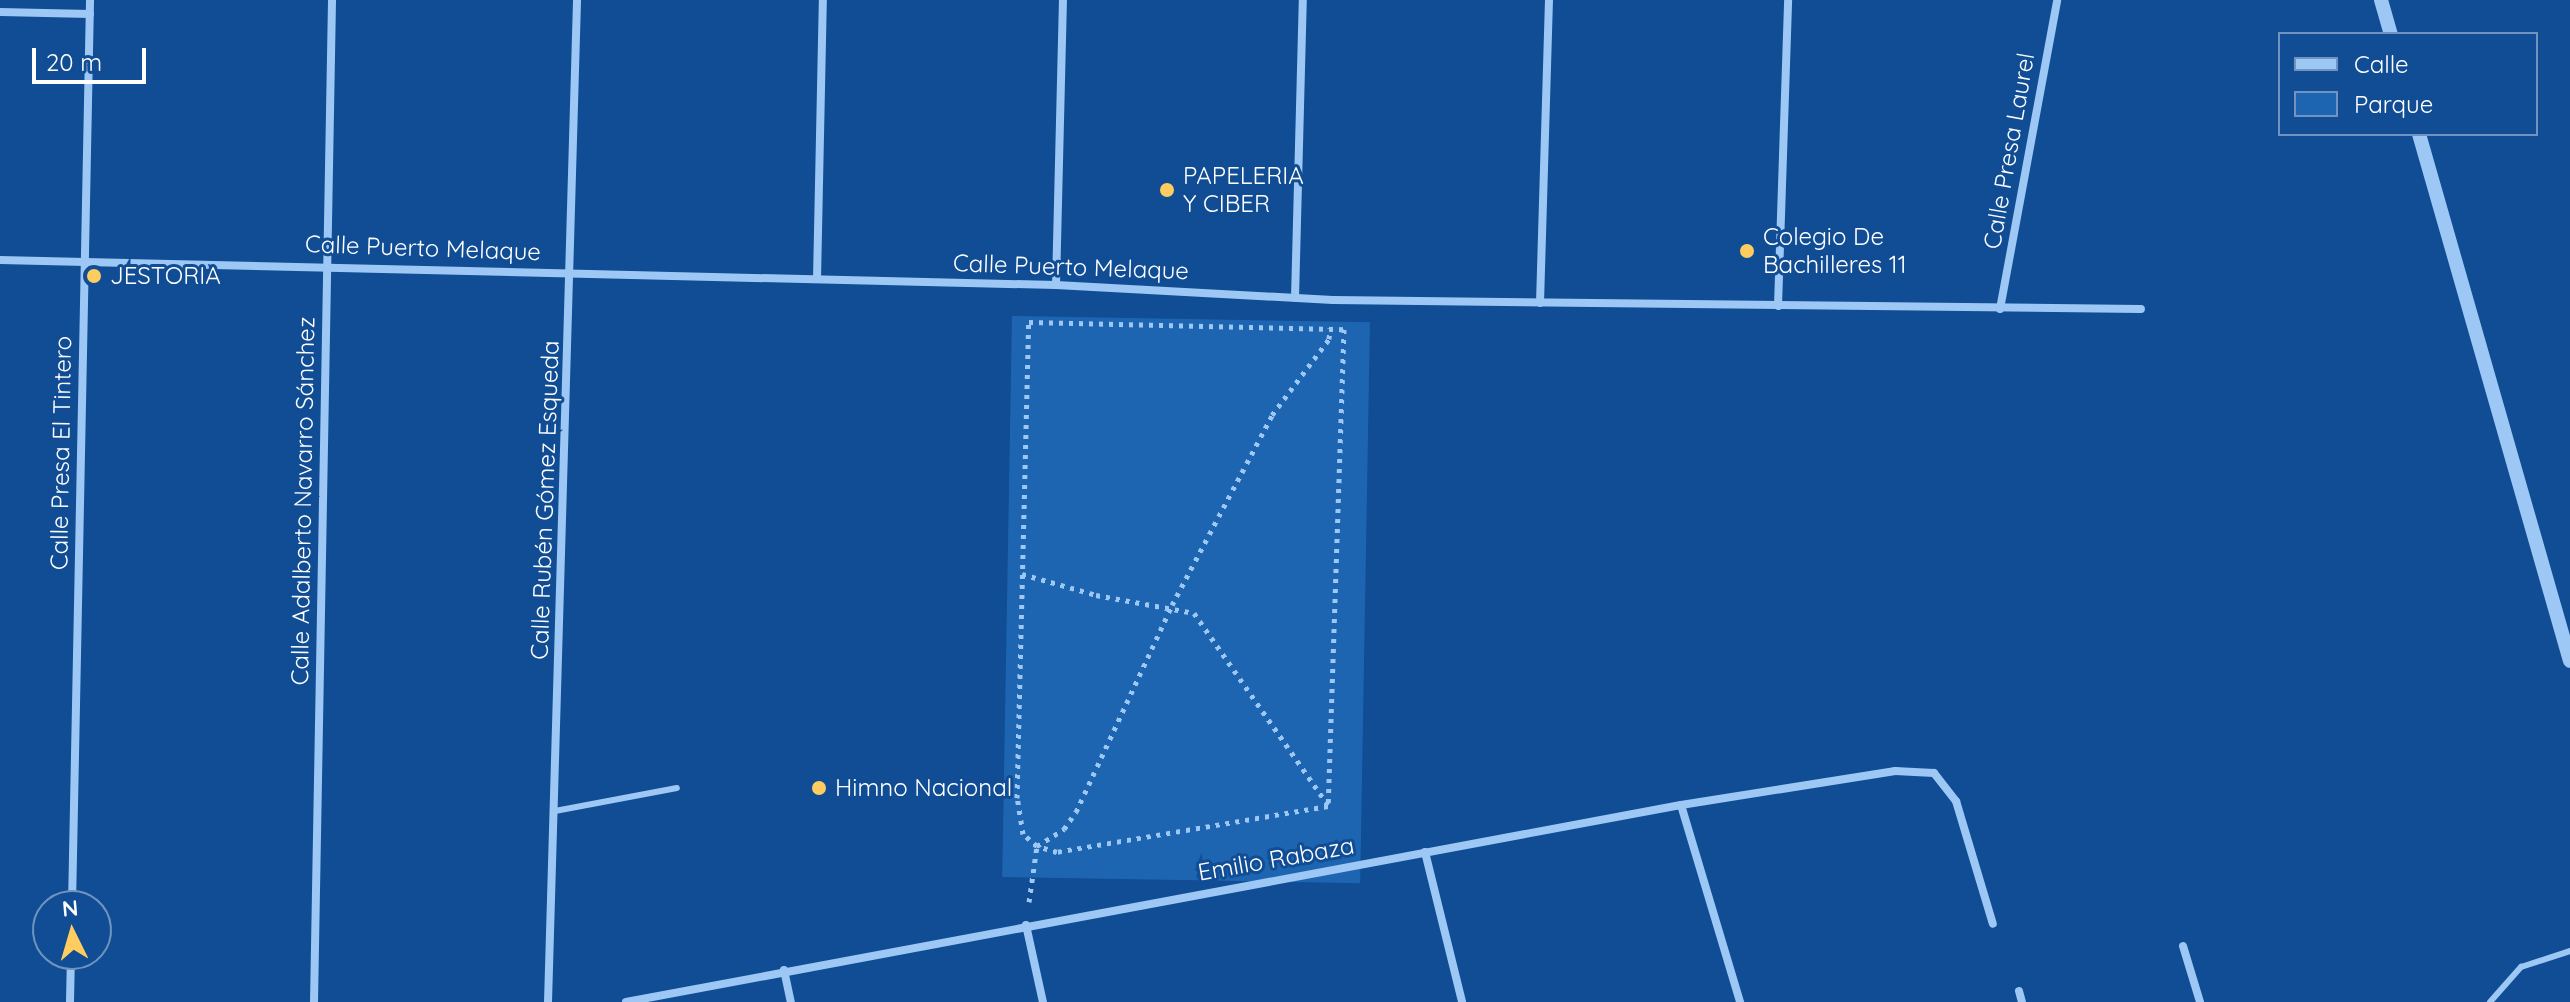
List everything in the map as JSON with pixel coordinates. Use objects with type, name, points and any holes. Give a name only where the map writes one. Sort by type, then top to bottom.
[{"type":"street","name":"Calle Presa El Tintero","points":[[72,890],[90,0]]},
{"type":"street","name":"Calle Adalberto Navarro Sánchez","points":[[314,1002],[332,0]]},
{"type":"street","name":"Calle Rubén Gómez Esqueda","points":[[548,1002],[572,272],[577,0]]},
{"type":"street","points":[[817,279],[823,0]]},
{"type":"street","points":[[1056,285],[1063,0]]},
{"type":"street","points":[[1295,298],[1303,0]]},
{"type":"street","points":[[1540,303],[1549,0]]},
{"type":"street","points":[[1778,306],[1788,0]]},
{"type":"street","name":"Calle Presa Laurel","points":[[2000,309],[2057,0]]},
{"type":"street","points":[[2381,0],[2390,32]]},
{"type":"street","points":[[0,12],[90,14]]},
{"type":"street","points":[[2420,136],[2570,661]]},
{"type":"street","name":"Calle Puerto Melaque","points":[[0,260],[1056,285],[1333,300],[2141,309]]},
{"type":"street","name":"Emilio Rabaza","points":[[626,1002],[784,970],[1681,805],[1895,771],[1934,773],[1956,801],[1993,924]]},
{"type":"street","points":[[1681,805],[1740,1002]]},
{"type":"street","points":[[1425,852],[1462,1002]]},
{"type":"street","points":[[1026,925],[1043,1002]]},
{"type":"street","points":[[2183,946],[2200,1002]]},
{"type":"street","points":[[70,1002],[71,970]]},
{"type":"street","points":[[784,970],[791,1002]]},
{"type":"street","points":[[2019,991],[2022,1002]]},
{"type":"lane","points":[[555,811],[677,788]]},
{"type":"lane","points":[[2490,1002],[2521,967],[2570,951]]},
{"type":"path","points":[[1026,925],[1037,846],[1064,829],[1076,812],[1172,605],[1272,415],[1329,339],[1333,300]]},
{"type":"path","points":[[1029,322],[1344,329],[1328,806],[1057,852],[1037,846],[1023,834],[1017,798],[1029,322]]},
{"type":"path","points":[[1022,574],[1096,595],[1172,605],[1194,613],[1328,806]]},
{"type":"green space","points":[[1012,316],[1370,322],[1360,883],[1002,877]]},
{"type":"place","name":"PAPELERIA Y CIBER","points":[[1167,190]]},
{"type":"place","name":"Colegio De Bachilleres 11","points":[[1747,251]]},
{"type":"place","name":"JESTORIA","points":[[94,276]]},
{"type":"place","name":"Himno Nacional","points":[[819,788]]}]
